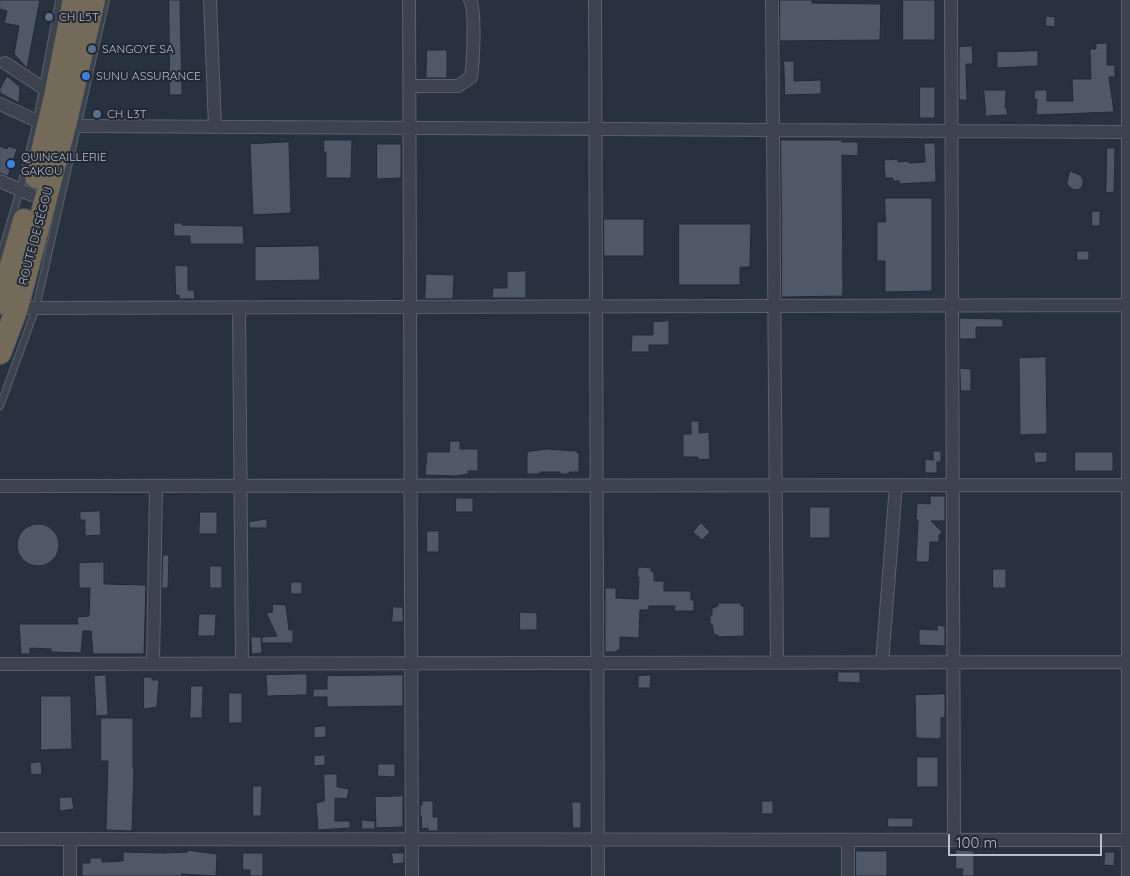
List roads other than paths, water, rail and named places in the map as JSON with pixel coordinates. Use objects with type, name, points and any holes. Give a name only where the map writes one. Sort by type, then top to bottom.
[{"type":"highway","name":"ROUTE DE SÉGOU","points":[[17,306],[26,192],[49,92],[74,0]]},
{"type":"highway","name":"ROUTE DE SÉGOU","points":[[0,353],[17,306],[65,126],[94,0]]},
{"type":"street","points":[[210,0],[215,127]]},
{"type":"street","points":[[410,0],[412,876]]},
{"type":"street","points":[[410,86],[458,86],[471,77],[473,65],[473,14],[470,0]]},
{"type":"street","points":[[595,0],[598,876]]},
{"type":"street","points":[[772,0],[777,663]]},
{"type":"street","points":[[951,0],[954,840]]},
{"type":"street","points":[[1128,0],[1128,876]]},
{"type":"street","points":[[2,66],[49,92]]},
{"type":"street","points":[[0,104],[43,123]]},
{"type":"street","points":[[78,126],[1129,132]]},
{"type":"street","points":[[0,181],[26,192]]},
{"type":"street","points":[[17,306],[410,308],[1129,305]]},
{"type":"street","points":[[239,308],[242,664]]},
{"type":"street","points":[[882,663],[896,485]]},
{"type":"street","points":[[0,486],[1129,485]]},
{"type":"street","points":[[153,664],[156,486]]},
{"type":"street","points":[[0,664],[1129,662]]},
{"type":"street","points":[[0,839],[1129,840]]},
{"type":"street","points":[[70,839],[70,876]]},
{"type":"street","points":[[848,840],[848,876]]},
{"type":"lane","points":[[49,92],[59,0]]},
{"type":"lane","points":[[0,406],[17,306],[78,126],[106,0]]},
{"type":"lane","points":[[0,258],[26,192]]},
{"type":"place","name":"CH L5T","points":[[49,17]]},
{"type":"place","name":"SANGOYE SA","points":[[92,49]]},
{"type":"place","name":"SUNU ASSURANCE","points":[[86,76]]},
{"type":"place","name":"CH L3T","points":[[97,114]]},
{"type":"place","name":"QUINCAILLERIE GAKOU","points":[[11,164]]}]
